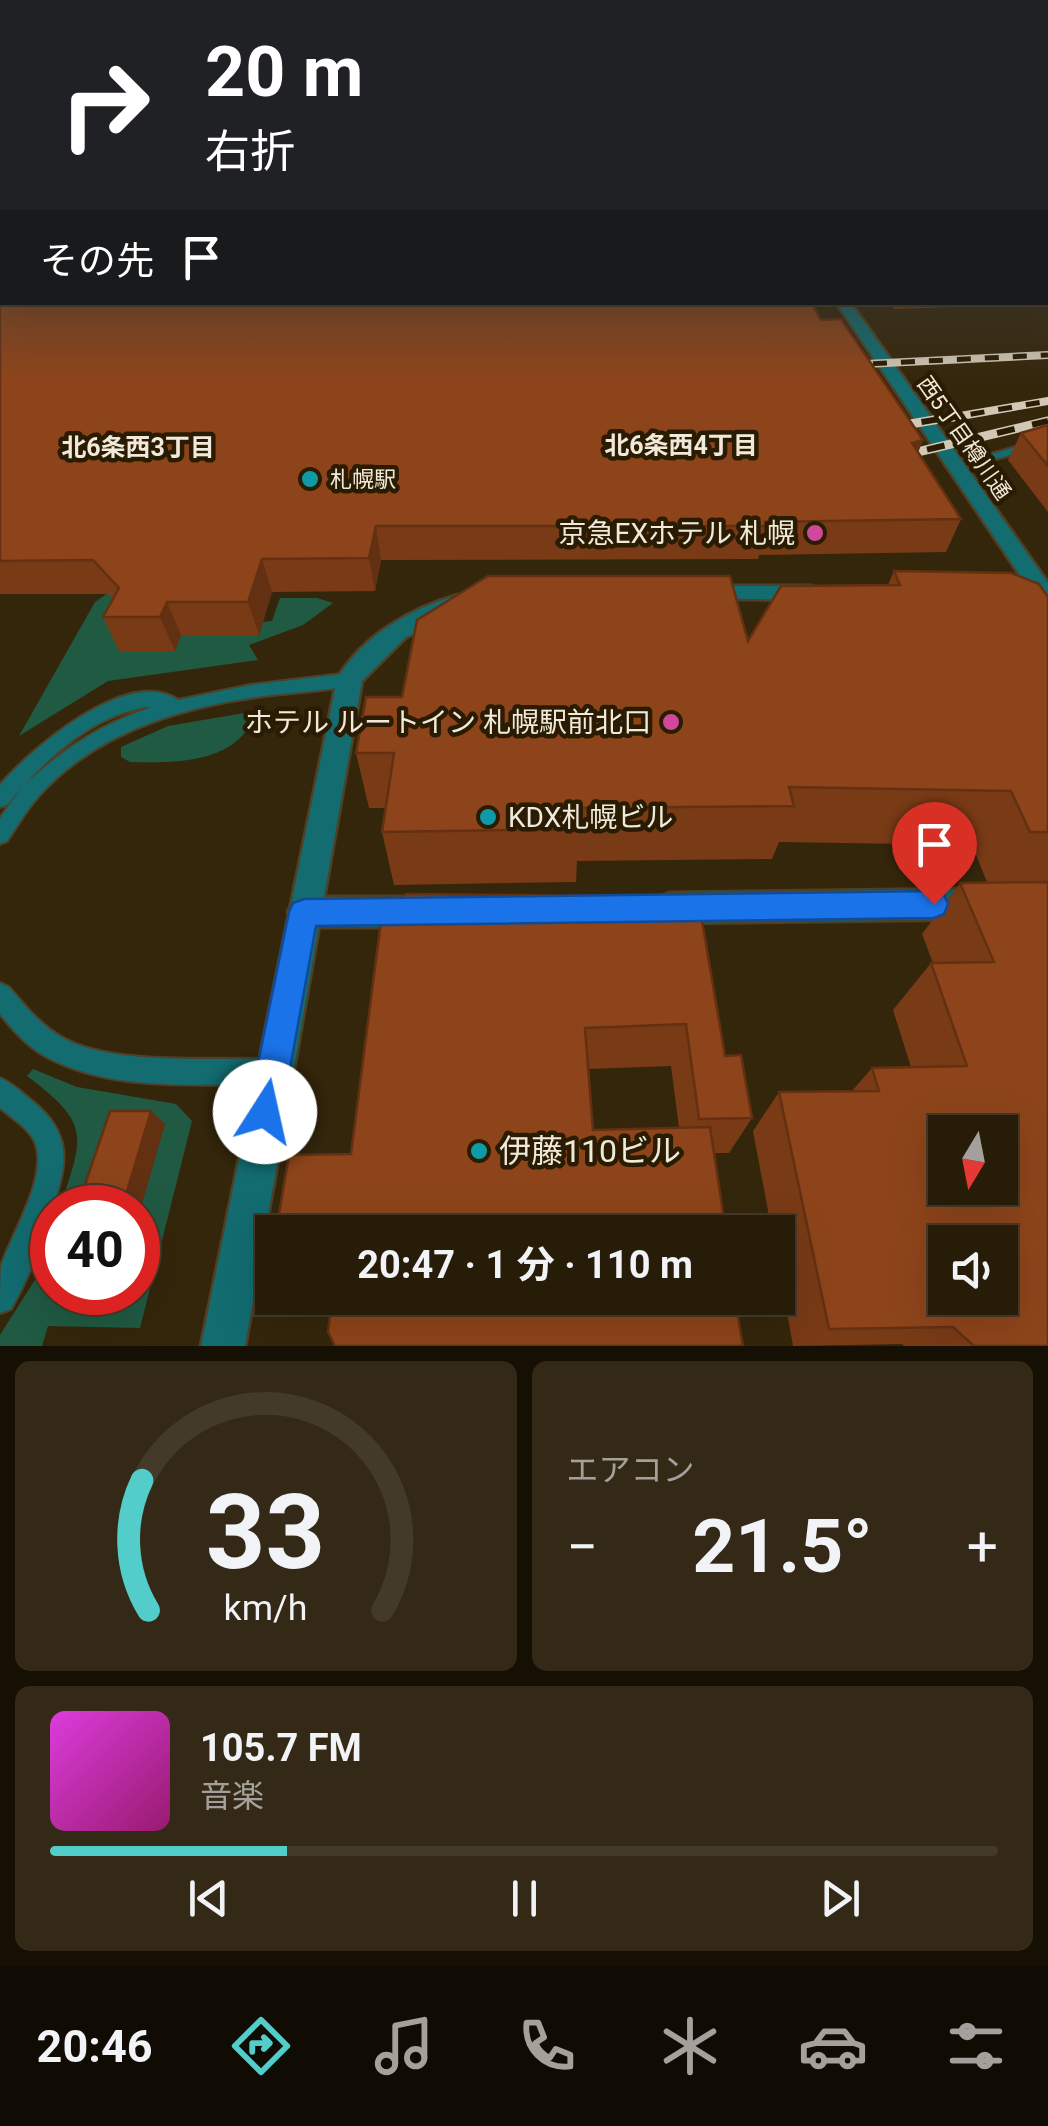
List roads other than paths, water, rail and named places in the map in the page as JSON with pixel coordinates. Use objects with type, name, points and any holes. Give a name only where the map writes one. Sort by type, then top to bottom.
[{"type":"street","name":"西5丁目樽川通","points":[[844,305],[852,329],[1046,594]]},
{"type":"street","points":[[679,593],[835,592]]},
{"type":"street","points":[[1006,592],[1046,594]]},
{"type":"street","points":[[223,1346],[272,1072],[350,679],[374,646],[398,628],[436,609],[493,596]]},
{"type":"street","points":[[638,909],[1048,903]]},
{"type":"street","points":[[304,912],[462,911]]},
{"type":"lane","points":[[991,456],[1048,442]]},
{"type":"lane","points":[[0,835],[32,789],[79,748],[121,723],[180,705],[350,679]]},
{"type":"lane","points":[[0,800],[52,747],[105,713],[128,703],[156,699],[180,705]]},
{"type":"lane","points":[[0,995],[21,1022],[58,1050],[114,1064],[272,1072]]},
{"type":"lane","points":[[0,1090],[40,1126],[50,1143],[52,1164],[15,1270],[0,1298]]},
{"type":"railway","points":[[845,365],[1048,355]]},
{"type":"railway","points":[[943,419],[1048,401]]},
{"type":"railway","points":[[886,428],[958,416]]},
{"type":"railway","points":[[892,458],[1048,421]]},
{"type":"place","name":"札幌駅","points":[[310,479]]},
{"type":"place","name":"京急EXホテル 札幌","points":[[815,533]]},
{"type":"place","name":"ホテル ルートイン 札幌駅前北口","points":[[671,722]]},
{"type":"place","name":"KDX札幌ビル","points":[[488,817]]},
{"type":"place","name":"伊藤110ビル","points":[[479,1151]]},
{"type":"district","name":"北6条西4丁目","points":[[681,445]]},
{"type":"district","name":"北6条西3丁目","points":[[138,447]]}]
